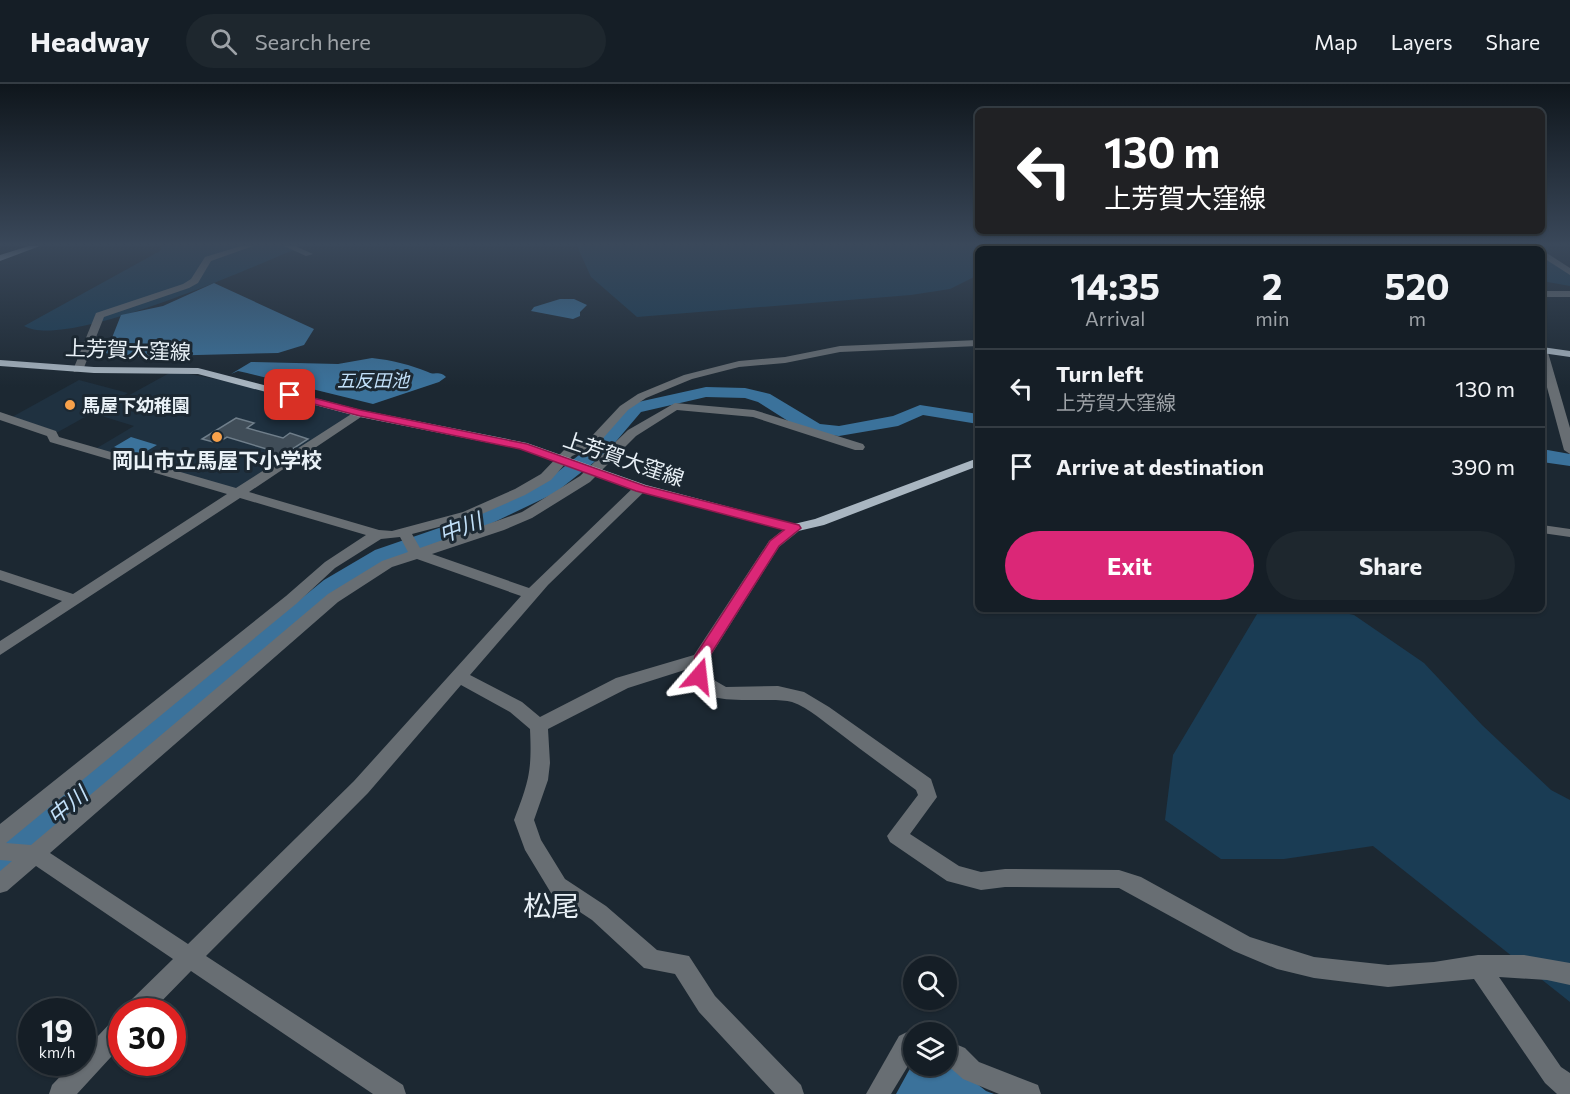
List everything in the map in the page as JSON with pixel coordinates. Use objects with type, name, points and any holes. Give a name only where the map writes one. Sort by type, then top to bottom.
[{"type":"main road","points":[[1545,350],[1570,354]]},
{"type":"main road","name":"上芳賀大窪線","points":[[0,363],[78,370],[184,369],[360,413],[496,439],[565,460],[641,488],[794,528],[819,522],[975,463]]},
{"type":"street","points":[[78,370],[100,315],[165,293]]},
{"type":"street","points":[[1545,294],[1570,294]]},
{"type":"street","points":[[0,416],[52,434],[54,439],[378,534],[392,535],[405,534],[485,510],[535,484],[594,441],[608,423],[642,396],[688,376],[739,364],[785,360],[840,349],[975,343]]},
{"type":"street","points":[[1545,360],[1570,450]]},
{"type":"street","points":[[0,884],[333,598],[372,572],[416,551],[499,527],[527,515],[585,479],[591,470],[649,419],[667,409],[682,404],[754,414],[859,447]]},
{"type":"street","points":[[0,649],[360,413]]},
{"type":"street","points":[[149,998],[361,787],[531,594],[641,488]]},
{"type":"street","points":[[794,528],[774,544],[700,659],[699,676],[703,683],[724,694],[778,693],[798,697],[924,785],[928,797],[897,836],[954,874],[981,881],[1005,878],[1119,879],[1134,884],[1242,945],[1313,968],[1387,976],[1430,974],[1478,966],[1527,966],[1570,975]]},
{"type":"street","points":[[1545,529],[1570,533]]},
{"type":"street","points":[[0,836],[273,615],[330,565],[378,534]]},
{"type":"street","points":[[405,534],[416,551],[531,594]]},
{"type":"street","points":[[0,575],[75,600]]},
{"type":"street","points":[[539,726],[622,684],[700,659]]},
{"type":"street","points":[[459,677],[516,706],[539,726],[541,763],[539,780],[524,820],[532,844],[558,886],[599,913],[652,960],[681,964],[707,1004],[792,1094]]},
{"type":"street","points":[[0,851],[35,854],[394,1094]]},
{"type":"street","points":[[1478,966],[1553,1074],[1570,1089]]},
{"type":"street","points":[[61,1094],[108,1042]]},
{"type":"street","points":[[878,1094],[903,1049]]},
{"type":"street","points":[[957,1056],[971,1071],[1029,1094]]},
{"type":"shaded area","points":[[84,293],[188,293],[118,317],[79,327],[46,331],[24,326]]},
{"type":"shaded area","points":[[610,293],[923,293],[911,295],[637,317]]},
{"type":"shaded area","name":"岡山市立馬屋下小学校","points":[[173,371],[231,382],[349,414],[349,417],[242,487],[234,489],[97,448],[134,426],[95,414]]},
{"type":"shaded area","name":"馬屋下幼稚園","points":[[79,380],[128,393],[58,432],[12,417]]},
{"type":"shaded area","points":[[1258,612],[1341,612],[1354,615],[1424,663],[1482,725],[1551,790],[1570,800],[1570,1002],[1373,846],[1284,859],[1221,859],[1165,820],[1173,755]]},
{"type":"water","points":[[192,293],[236,293],[314,329],[304,345],[278,353],[119,357],[106,353],[121,315],[163,306]]},
{"type":"water","points":[[560,299],[574,299],[587,305],[580,312],[580,316],[573,319],[531,311],[534,307]]},
{"type":"water","name":"五反田池","points":[[372,358],[401,363],[446,377],[439,382],[373,404],[238,371],[231,374],[251,362],[338,364]]},
{"type":"water","points":[[131,437],[157,445],[140,455],[114,447]]},
{"type":"water","points":[[957,1068],[986,1091],[994,1094],[896,1094],[906,1076],[957,1076]]},
{"type":"building","points":[[236,418],[254,423],[247,428],[283,438],[290,433],[308,439],[274,461],[260,457],[270,450],[227,437],[217,443],[202,439]]},
{"type":"waterway","name":"中川","points":[[0,861],[332,585],[383,555],[475,523],[548,489],[600,448],[635,408],[706,392],[745,393],[764,398],[817,429],[839,431],[898,421],[920,410],[975,418]]},
{"type":"waterway","name":"中川","points":[[1545,456],[1570,460]]},
{"type":"place","name":"馬屋下幼稚園","points":[[70,405]]},
{"type":"place","name":"岡山市立馬屋下小学校","points":[[217,437]]},
{"type":"district","name":"松尾","points":[[551,905]]},
{"type":"route","points":[[290,395],[360,413],[523,446],[641,488],[702,506],[794,528],[774,544],[700,659],[699,676]]}]
